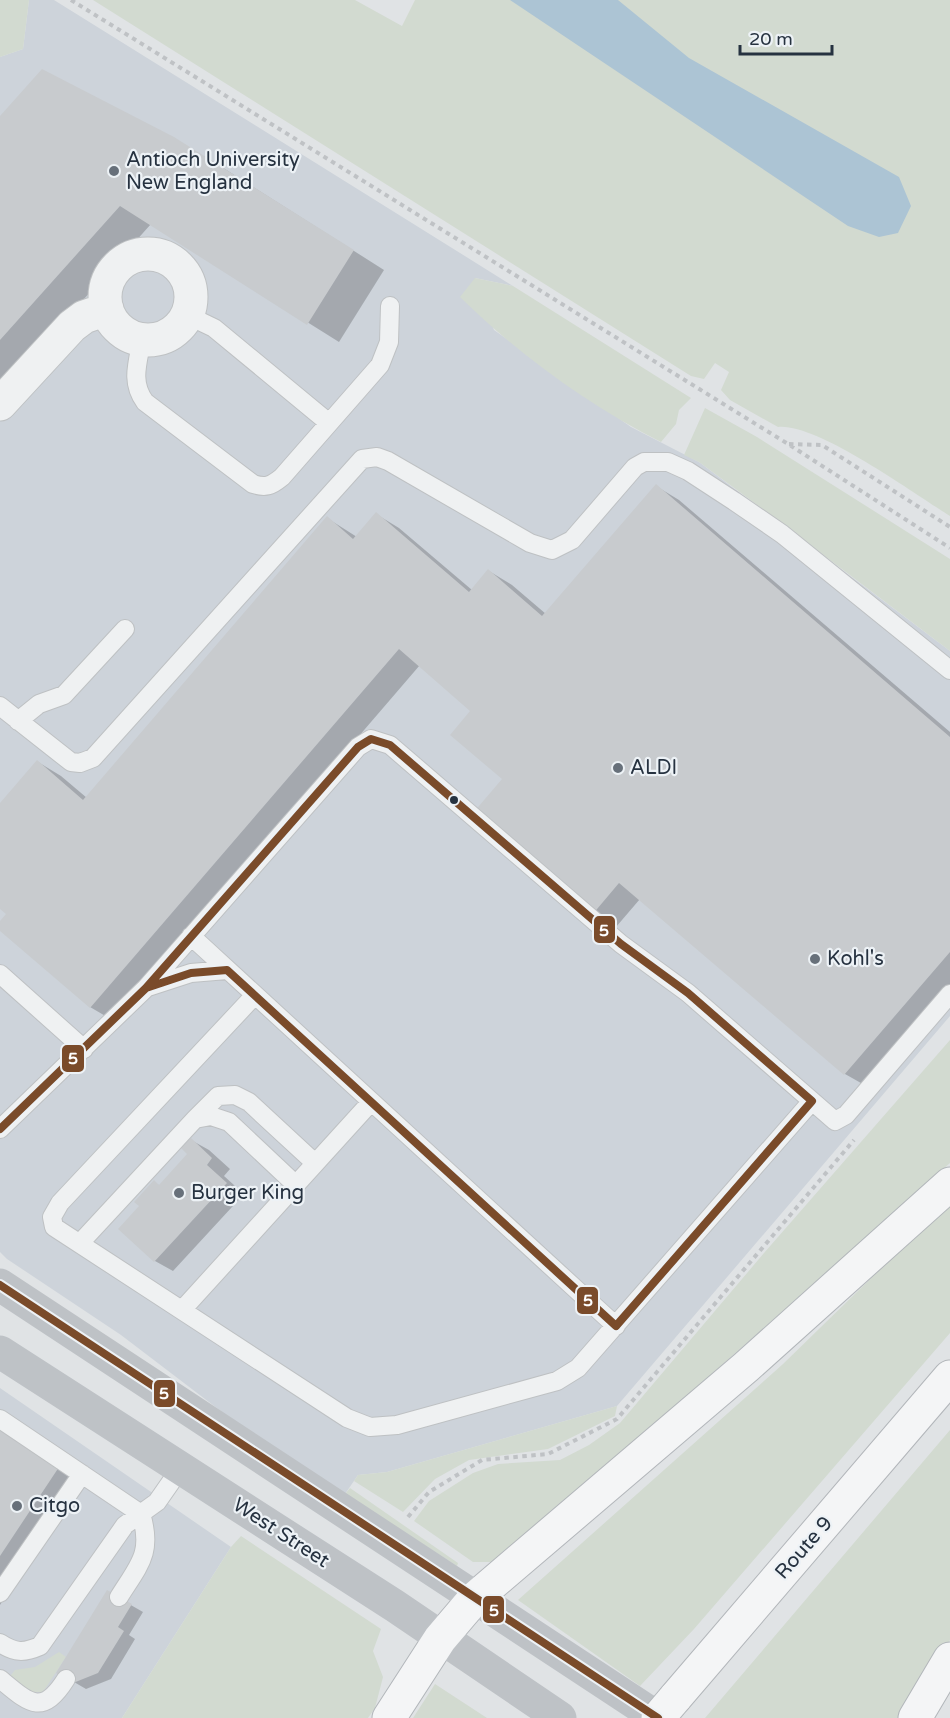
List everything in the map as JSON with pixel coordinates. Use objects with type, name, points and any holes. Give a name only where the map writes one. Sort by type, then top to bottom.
[{"type":"highway","points":[[389,1718],[440,1639],[474,1599],[746,1367],[950,1184]]},
{"type":"highway","name":"Route 9","points":[[667,1708],[950,1377]]},
{"type":"highway","points":[[915,1718],[950,1659]]},
{"type":"street","points":[[135,255],[165,256],[186,275],[191,302],[188,315],[169,334],[156,339],[142,339],[118,327],[107,309],[106,286],[112,273],[122,262],[135,255]]},
{"type":"street","points":[[0,404],[72,326],[84,317],[107,309]]},
{"type":"street","points":[[4,1295],[283,1469],[474,1599],[667,1708]]},
{"type":"street","name":"West Street","points":[[0,1352],[385,1600],[560,1718]]},
{"type":"lane","points":[[142,339],[135,380],[140,395],[253,484],[262,487],[272,485],[329,423],[385,356],[389,342],[390,306]]},
{"type":"lane","points":[[188,315],[214,328],[329,423]]},
{"type":"lane","points":[[7,716],[71,762],[80,763],[93,758],[362,459],[377,457],[388,461],[520,538],[541,548],[552,550],[564,546],[635,467],[644,462],[668,462],[688,471],[782,534],[950,670]]},
{"type":"lane","points":[[7,716],[39,704],[49,703],[64,694],[125,629]]},
{"type":"lane","points":[[0,1129],[146,988],[358,747],[370,739],[380,740],[390,745],[621,944],[688,993],[835,1121],[843,1118],[950,994]]},
{"type":"lane","points":[[191,936],[616,1326]]},
{"type":"lane","points":[[146,988],[191,973],[227,970]]},
{"type":"lane","points":[[0,974],[84,1049]]},
{"type":"lane","points":[[255,995],[60,1203],[52,1217],[54,1227],[347,1418],[370,1427],[397,1425],[557,1381],[578,1368],[812,1101]]},
{"type":"lane","points":[[80,1243],[218,1096],[235,1095],[249,1102],[315,1163]]},
{"type":"lane","points":[[182,1310],[371,1101]]},
{"type":"lane","points":[[195,1119],[211,1116],[229,1122],[296,1185]]},
{"type":"lane","points":[[0,1419],[141,1514],[146,1531],[144,1558],[119,1597]]},
{"type":"lane","points":[[0,1643],[15,1652],[27,1652],[40,1646],[125,1525],[157,1502],[180,1469]]},
{"type":"lane","points":[[0,1593],[82,1474]]},
{"type":"lane","points":[[0,1679],[25,1700],[36,1704],[45,1703],[55,1696],[66,1679]]},
{"type":"path","points":[[71,0],[788,444],[950,548]]},
{"type":"path","points":[[788,444],[822,445],[950,527]]},
{"type":"path","points":[[406,1520],[429,1492],[482,1460],[548,1454],[617,1419],[855,1139]]},
{"type":"shaded area","points":[[0,0],[29,0],[23,49],[0,57]]},
{"type":"shaded area","points":[[29,0],[54,0],[513,286],[475,278],[494,330],[631,427],[699,462],[950,651],[950,1016],[617,1406],[387,1472],[358,1475],[345,1494],[226,1415],[121,1335],[7,1259],[0,1252],[0,57],[23,49]]},
{"type":"shaded area","points":[[93,0],[355,0],[402,26],[415,0],[950,0],[950,516],[840,447],[795,429],[778,427],[730,400],[721,390],[729,372],[715,363],[704,379],[691,376]]},
{"type":"shaded area","points":[[475,278],[513,286],[691,398],[679,410],[676,424],[661,442],[607,412],[555,377],[482,318],[460,297]]},
{"type":"shaded area","points":[[705,408],[757,437],[950,559],[950,651],[699,462],[684,455]]},
{"type":"shaded area","points":[[950,1040],[950,1163],[557,1511],[492,1562],[473,1562],[414,1521],[429,1501],[473,1473],[498,1464],[560,1460],[589,1445],[620,1423],[764,1253]]},
{"type":"shaded area","points":[[950,1206],[950,1333],[694,1629],[640,1686],[518,1600],[783,1364],[898,1252]]},
{"type":"shaded area","points":[[0,1388],[231,1547],[122,1718],[0,1718]]},
{"type":"shaded area","points":[[617,1406],[615,1416],[548,1449],[469,1460],[435,1479],[403,1512],[354,1481],[358,1475],[387,1472]]},
{"type":"shaded area","points":[[950,1430],[950,1640],[905,1718],[705,1718]]},
{"type":"shaded area","points":[[350,1488],[458,1563],[457,1566],[345,1494]]},
{"type":"shaded area","points":[[241,1536],[381,1629],[373,1651],[383,1677],[375,1708],[368,1718],[122,1718],[231,1547]]},
{"type":"shaded area","points":[[59,1652],[66,1657],[43,1692],[30,1692],[10,1676],[15,1670],[35,1667]]},
{"type":"shaded area","points":[[435,1684],[487,1718],[413,1718]]},
{"type":"water","points":[[510,0],[618,0],[689,58],[899,177],[911,206],[898,233],[879,237],[848,226]]},
{"type":"building","name":"Antioch University New England","points":[[42,69],[174,137],[354,250],[307,325],[120,206],[0,340],[0,116]]},
{"type":"building","points":[[656,484],[950,737],[950,952],[844,1075],[619,883],[592,915],[473,813],[502,779],[450,735],[470,711],[399,649],[90,1008],[0,931],[0,921],[6,914],[0,909],[0,803],[37,760],[83,800],[327,516],[353,539],[376,512],[469,592],[488,569],[542,616]]},
{"type":"building","name":"Burger King","points":[[191,1138],[212,1158],[207,1165],[227,1183],[154,1262],[118,1229],[139,1206],[134,1202],[154,1180],[159,1185],[187,1154],[181,1148]]},
{"type":"building","name":"Citgo","points":[[0,1429],[67,1455],[0,1556]]},
{"type":"building","points":[[107,1590],[132,1604],[118,1627],[124,1631],[98,1673],[73,1683],[56,1673]]},
{"type":"transit line","name":"5","points":[[371,739],[390,745],[621,944],[688,993],[812,1101],[616,1326],[227,970],[191,973],[146,988],[358,747],[371,739]]},
{"type":"transit line","name":"5","points":[[0,1129],[146,988]]},
{"type":"transit line","name":"5","points":[[0,1285],[658,1718]]},
{"type":"place","name":"Antioch University New England","points":[[114,171]]},
{"type":"place","name":"ALDI","points":[[618,768]]},
{"type":"place","name":"Kohl's","points":[[815,959]]},
{"type":"place","name":"Burger King","points":[[179,1193]]},
{"type":"place","name":"Citgo","points":[[17,1506]]}]
